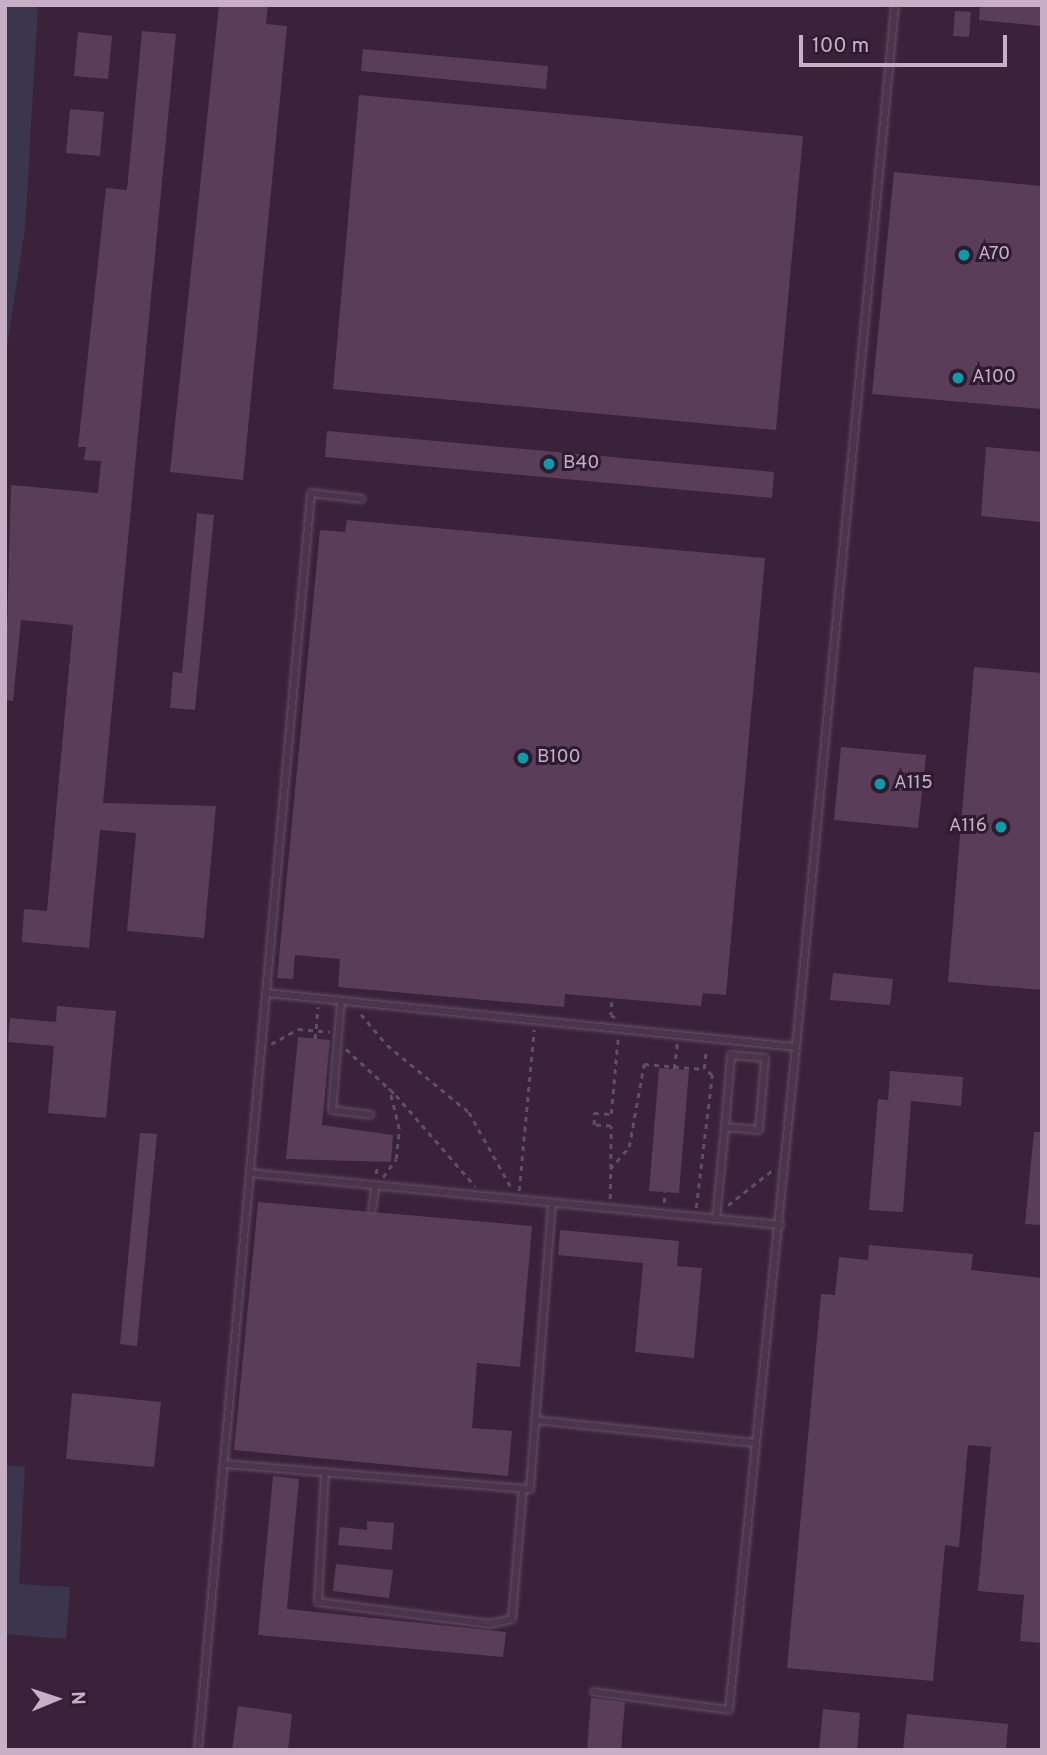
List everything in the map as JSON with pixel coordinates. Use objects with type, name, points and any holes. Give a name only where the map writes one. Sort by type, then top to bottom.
[{"type":"lane","points":[[594,1692],[729,1710],[754,1443],[780,1225],[895,5]]},
{"type":"lane","points":[[198,1750],[311,493],[362,499]]},
{"type":"lane","points":[[266,993],[796,1047]]},
{"type":"lane","points":[[341,1002],[332,1110],[371,1115]]},
{"type":"lane","points":[[716,1217],[731,1055],[765,1058],[759,1130],[725,1127]]},
{"type":"lane","points":[[250,1173],[375,1188],[696,1218],[716,1217],[780,1225]]},
{"type":"lane","points":[[372,1210],[375,1188]]},
{"type":"lane","points":[[224,1464],[530,1489],[552,1204]]},
{"type":"lane","points":[[535,1420],[754,1443]]},
{"type":"lane","points":[[325,1472],[318,1602],[490,1624],[512,1619],[523,1488]]},
{"type":"path","points":[[315,1039],[318,999]]},
{"type":"path","points":[[609,1210],[611,1126],[594,1125],[594,1113],[611,1114],[619,1030],[612,1002]]},
{"type":"path","points":[[352,1003],[387,1045],[469,1112],[519,1201]]},
{"type":"path","points":[[519,1201],[534,1021]]},
{"type":"path","points":[[261,1048],[298,1029],[339,1032]]},
{"type":"path","points":[[674,1068],[677,1036]]},
{"type":"path","points":[[704,1069],[706,1039]]},
{"type":"path","points":[[338,1043],[389,1088],[483,1198]]},
{"type":"path","points":[[610,1168],[629,1147],[644,1063],[704,1069],[712,1075],[696,1218]]},
{"type":"path","points":[[375,1188],[396,1158],[399,1129],[389,1088]]},
{"type":"path","points":[[716,1217],[786,1160]]},
{"type":"shaded area","points":[[5,5],[38,5],[25,229],[5,359]]},
{"type":"shaded area","points":[[5,1465],[25,1467],[19,1584],[70,1587],[66,1639],[5,1634]]},
{"type":"building","points":[[219,5],[268,5],[266,24],[287,26],[243,480],[170,472]]},
{"type":"building","points":[[980,5],[1042,5],[1042,26],[979,20]]},
{"type":"building","points":[[955,11],[971,12],[969,37],[953,36]]},
{"type":"building","points":[[142,31],[176,34],[103,803],[216,806],[204,938],[127,931],[136,833],[100,830],[89,948],[22,942],[24,909],[47,911],[73,625],[21,620],[13,701],[5,700],[11,485],[98,493],[101,461],[84,460],[86,447],[78,447],[106,188],[127,190]]},
{"type":"building","points":[[78,32],[112,36],[108,79],[74,76]]},
{"type":"building","points":[[363,49],[548,66],[546,89],[361,71]]},
{"type":"building","points":[[359,95],[803,136],[776,430],[333,389]]},
{"type":"building","points":[[70,109],[104,112],[100,156],[66,153]]},
{"type":"building","name":"A70","points":[[894,172],[1042,186],[1042,409],[872,394]]},
{"type":"building","name":"B40","points":[[327,431],[774,472],[772,498],[325,457]]},
{"type":"building","points":[[986,447],[1042,452],[1042,522],[981,516]]},
{"type":"building","points":[[197,513],[214,515],[195,710],[170,708],[173,672],[182,673]]},
{"type":"building","name":"B100","points":[[347,520],[765,558],[726,995],[703,993],[701,1006],[565,994],[564,1007],[338,987],[340,959],[295,955],[293,979],[277,978],[320,530],[345,532]]},
{"type":"building","name":"A116","points":[[974,667],[1042,673],[1042,990],[948,982]]},
{"type":"building","name":"A115","points":[[841,747],[926,755],[918,828],[834,820]]},
{"type":"building","points":[[833,973],[893,979],[890,1005],[830,1000]]},
{"type":"building","points":[[57,1006],[116,1011],[106,1118],[48,1113],[54,1046],[8,1042],[10,1018],[56,1022]]},
{"type":"building","points":[[298,1037],[330,1040],[322,1125],[393,1135],[391,1162],[286,1159]]},
{"type":"building","points":[[659,1068],[689,1070],[679,1193],[649,1191]]},
{"type":"building","points":[[890,1071],[963,1077],[961,1106],[911,1101],[903,1212],[869,1210],[878,1099],[888,1100]]},
{"type":"building","points":[[1034,1132],[1042,1132],[1042,1225],[1025,1224]]},
{"type":"building","points":[[140,1133],[157,1134],[137,1346],[120,1344]]},
{"type":"building","points":[[258,1202],[532,1226],[520,1367],[477,1363],[472,1428],[512,1431],[508,1476],[234,1450]]},
{"type":"building","points":[[560,1230],[679,1241],[677,1266],[702,1268],[694,1358],[635,1352],[643,1263],[558,1255]]},
{"type":"building","points":[[869,1245],[973,1254],[971,1270],[1042,1278],[1042,1643],[1020,1641],[1024,1595],[978,1591],[991,1447],[968,1445],[959,1547],[945,1545],[933,1681],[787,1668],[821,1294],[835,1295],[839,1257],[868,1260]]},
{"type":"building","points":[[72,1393],[161,1402],[154,1467],[66,1459]]},
{"type":"building","points":[[273,1476],[299,1479],[287,1609],[506,1632],[503,1657],[258,1635]]},
{"type":"building","points":[[367,1521],[394,1523],[392,1550],[338,1545],[340,1527],[367,1530]]},
{"type":"building","points":[[336,1564],[393,1570],[389,1598],[333,1591]]},
{"type":"building","points":[[591,1698],[625,1702],[621,1750],[587,1750]]},
{"type":"building","points":[[238,1706],[292,1714],[288,1750],[232,1750]]},
{"type":"building","points":[[823,1709],[860,1713],[857,1750],[819,1750]]},
{"type":"building","points":[[907,1714],[1008,1724],[1006,1750],[903,1750]]},
{"type":"place","name":"A70","points":[[964,255]]},
{"type":"place","name":"A100","points":[[958,378]]},
{"type":"place","name":"B40","points":[[549,464]]},
{"type":"place","name":"B100","points":[[523,758]]},
{"type":"place","name":"A115","points":[[880,784]]},
{"type":"place","name":"A116","points":[[1001,827]]}]
